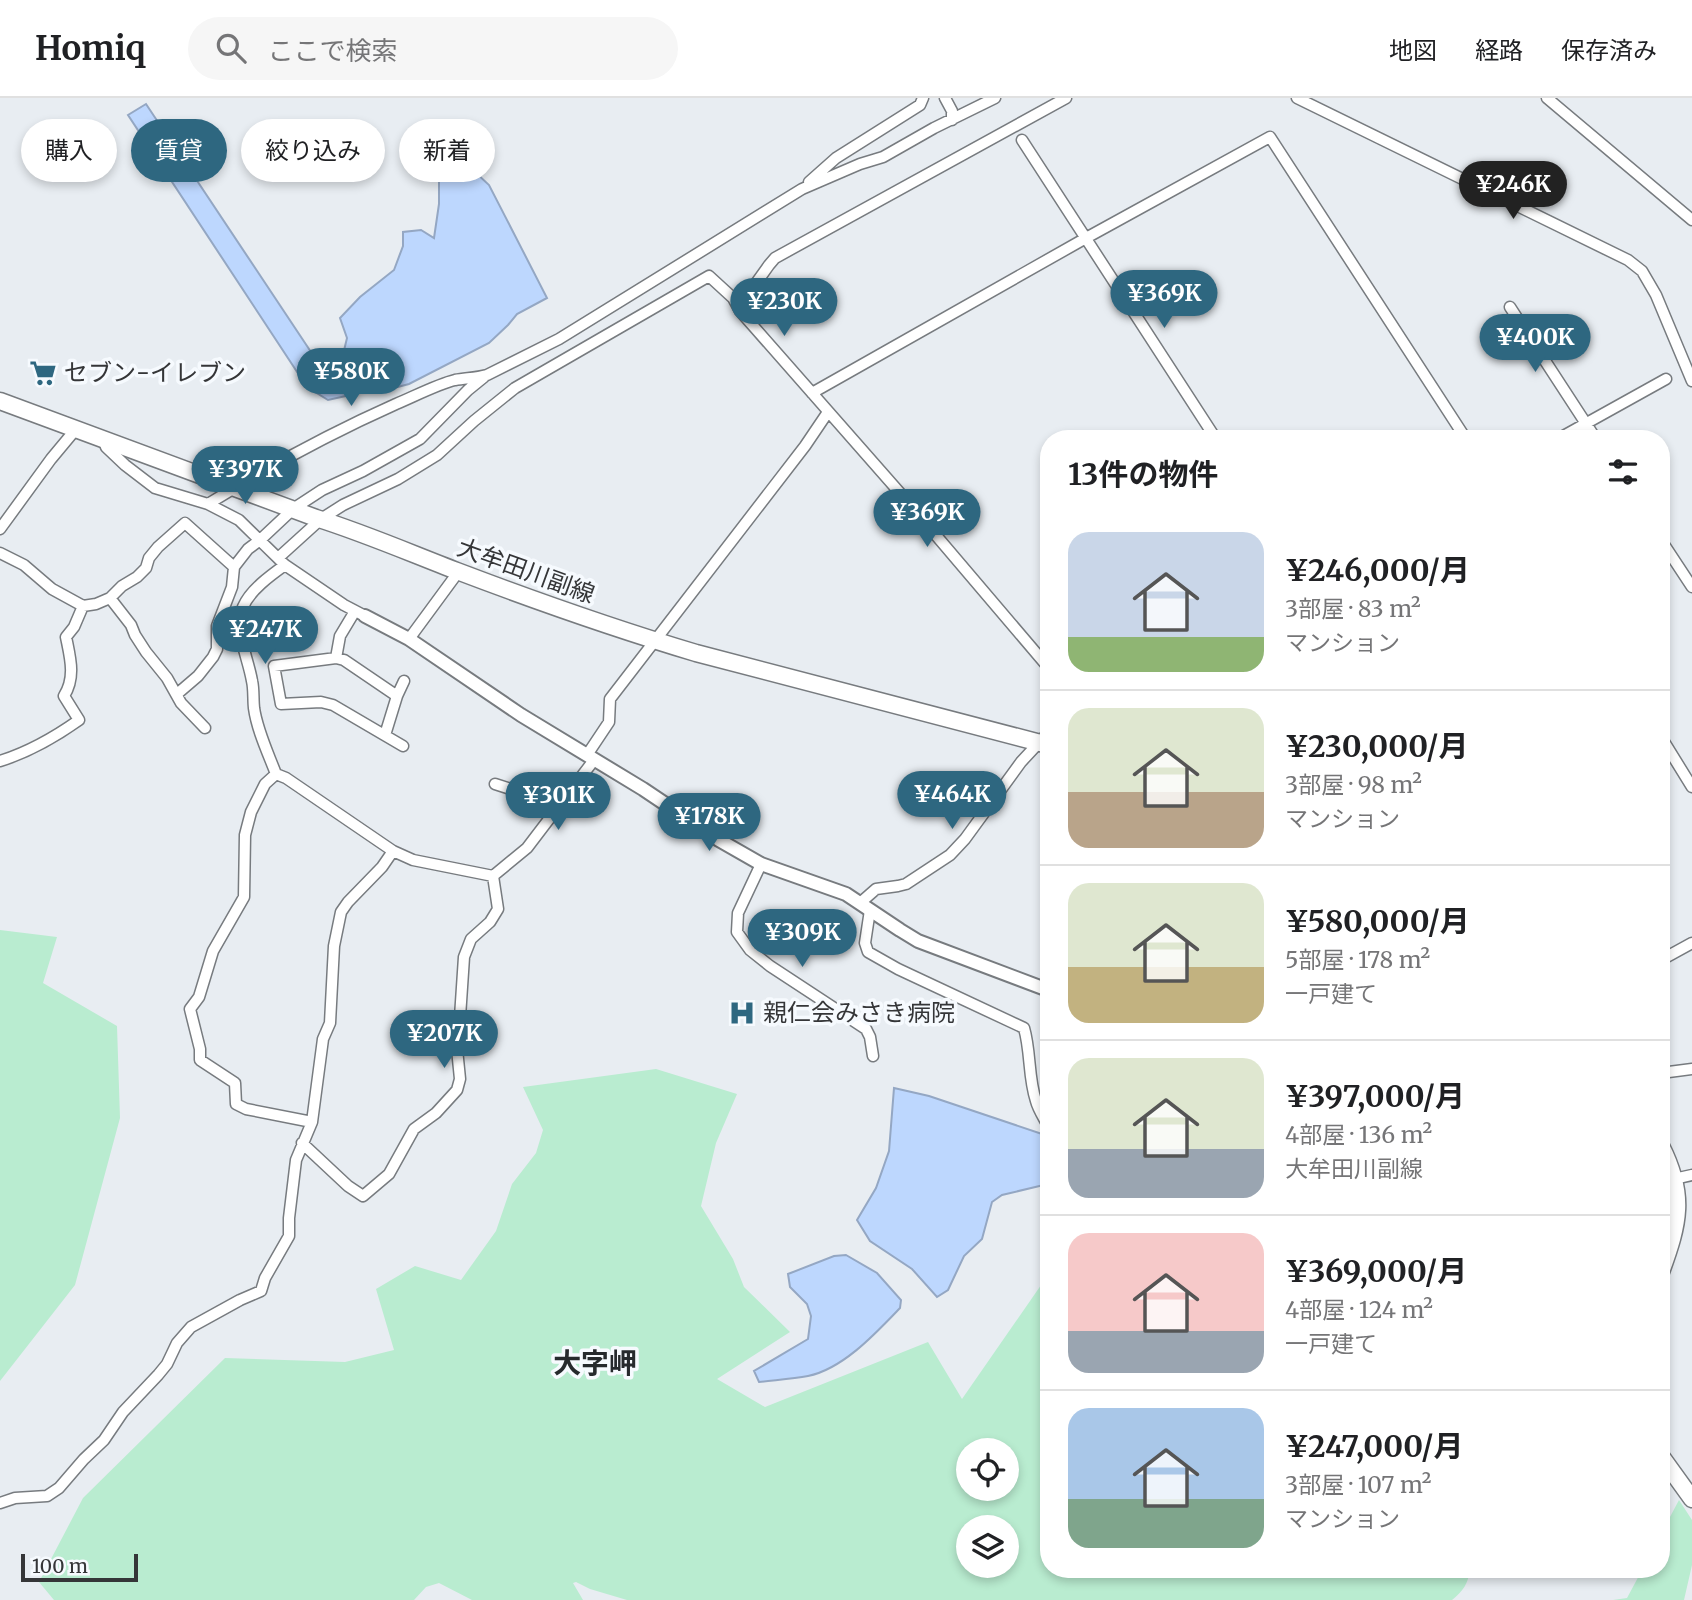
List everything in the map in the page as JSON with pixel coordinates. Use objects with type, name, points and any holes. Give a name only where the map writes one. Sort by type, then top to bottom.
[{"type":"main road","name":"大牟田川副線","points":[[0,401],[654,641],[1040,739]]},
{"type":"main road","points":[[1670,1169],[1678,1200],[1670,1247]]},
{"type":"main road","points":[[1670,1468],[1692,1499]]},
{"type":"street","points":[[802,188],[836,158],[920,105],[923,98]]},
{"type":"street","points":[[945,98],[952,111],[952,120]]},
{"type":"street","points":[[208,504],[322,439],[376,413],[455,380],[487,375],[559,339],[802,188],[883,157],[934,128],[996,98]]},
{"type":"street","points":[[493,876],[412,860],[393,851],[314,795],[276,774],[254,709],[253,682],[241,635],[240,616],[244,604],[318,518],[398,479],[438,455],[515,388],[709,276],[737,301],[744,300],[775,258],[1066,98]]},
{"type":"street","points":[[1297,98],[1628,260],[1642,271],[1656,295],[1692,381]]},
{"type":"street","points":[[1547,98],[1692,220]]},
{"type":"street","points":[[812,393],[1270,137],[1460,430]]},
{"type":"street","points":[[1022,140],[1210,430]]},
{"type":"street","points":[[733,298],[740,311],[909,503],[1040,658]]},
{"type":"street","points":[[1510,307],[1590,430]]},
{"type":"street","points":[[177,694],[198,676],[217,649],[217,626],[232,587],[234,567],[248,549],[322,490],[420,439],[468,390],[487,375]]},
{"type":"street","points":[[1575,430],[1666,379]]},
{"type":"street","points":[[493,876],[527,848],[560,805],[591,758],[609,722],[610,699],[805,446],[828,412]]},
{"type":"street","points":[[0,529],[76,429]]},
{"type":"street","points":[[103,438],[106,447],[155,488],[208,504],[239,520],[281,561],[325,593],[409,639],[510,708],[663,802],[719,840],[761,864],[846,894],[918,941],[1040,987]]},
{"type":"street","points":[[0,553],[24,565],[52,590],[83,606],[96,604],[110,597],[138,577],[158,547],[185,523],[234,567]]},
{"type":"street","points":[[1670,554],[1692,587]]},
{"type":"street","points":[[409,639],[458,571]]},
{"type":"street","points":[[110,597],[131,625],[146,652],[167,678],[181,703],[205,727]]},
{"type":"street","points":[[0,761],[24,753],[79,720],[64,696],[69,689],[72,674],[66,637],[74,627],[83,606]]},
{"type":"street","points":[[336,658],[340,636],[360,613]]},
{"type":"street","points":[[397,696],[344,660],[336,658],[274,666],[281,704],[321,702],[333,705],[403,746]]},
{"type":"street","points":[[384,735],[404,681]]},
{"type":"street","points":[[1040,745],[1021,762],[965,839],[950,855],[906,884],[876,889],[865,907],[865,943],[868,953],[1024,1028],[1031,1081],[1040,1109]]},
{"type":"street","points":[[1670,752],[1692,787]]},
{"type":"street","points":[[276,774],[265,784],[251,811],[245,835],[244,897],[213,951],[200,997],[190,1009],[201,1049],[200,1060],[235,1083],[236,1104],[246,1109],[312,1122]]},
{"type":"street","points":[[495,784],[560,805]]},
{"type":"street","points":[[0,1503],[15,1498],[47,1496],[59,1488],[104,1440],[122,1412],[167,1364],[177,1343],[191,1327],[261,1291],[265,1278],[289,1236],[296,1160],[312,1122],[323,1039],[330,1023],[334,946],[341,912],[393,851]]},
{"type":"street","points":[[761,864],[738,913],[737,932],[750,950],[770,966],[866,1029],[873,1056]]},
{"type":"street","points":[[303,1143],[348,1186],[363,1196],[389,1174],[414,1129],[436,1113],[457,1090],[460,1079],[457,1049],[464,957],[471,939],[498,909],[493,876]]},
{"type":"street","points":[[1670,955],[1692,943]]},
{"type":"street","points":[[1670,1072],[1692,1069]]},
{"type":"street","points":[[1674,1179],[1692,1175]]},
{"type":"street","points":[[1670,1198],[1678,1200]]},
{"type":"green space","points":[[0,930],[57,937],[43,983],[117,1026],[120,1118],[75,1285],[0,1381]]},
{"type":"green space","points":[[656,1069],[737,1094],[716,1143],[701,1206],[733,1259],[744,1287],[790,1332],[717,1379],[765,1407],[928,1342],[962,1399],[1040,1287],[1040,1578],[1468,1578],[1466,1583],[1452,1600],[627,1600],[576,1582],[573,1583],[583,1600],[472,1600],[439,1583],[426,1587],[414,1600],[54,1600],[39,1582],[83,1498],[225,1358],[345,1362],[394,1350],[376,1289],[415,1266],[461,1280],[496,1231],[512,1184],[536,1153],[543,1130],[523,1087]]},
{"type":"green space","points":[[1679,1500],[1692,1520],[1692,1565],[1684,1600],[1613,1600],[1627,1598],[1638,1578],[1670,1578],[1670,1517]]},
{"type":"water","points":[[146,104],[156,119],[131,120],[128,115]]},
{"type":"water","points":[[172,182],[198,182],[319,364],[341,363],[347,338],[340,318],[360,297],[394,270],[403,246],[403,232],[421,230],[434,238],[439,182],[486,182],[547,298],[517,314],[489,343],[409,384],[328,400],[307,387]]},
{"type":"water","points":[[894,1088],[929,1096],[1040,1133],[1040,1186],[1002,1195],[992,1202],[982,1239],[964,1256],[948,1290],[937,1297],[912,1269],[870,1241],[857,1220],[876,1188],[889,1151]]},
{"type":"water","points":[[846,1255],[877,1273],[901,1300],[900,1308],[858,1349],[834,1366],[808,1376],[759,1382],[754,1371],[808,1339],[811,1316],[807,1304],[790,1287],[788,1274],[834,1256]]},
{"type":"place","name":"セブン-イレブン","points":[[43,373]]},
{"type":"place","name":"親仁会みさき病院","points":[[742,1013]]},
{"type":"district","name":"大字岬","points":[[595,1363]]}]
